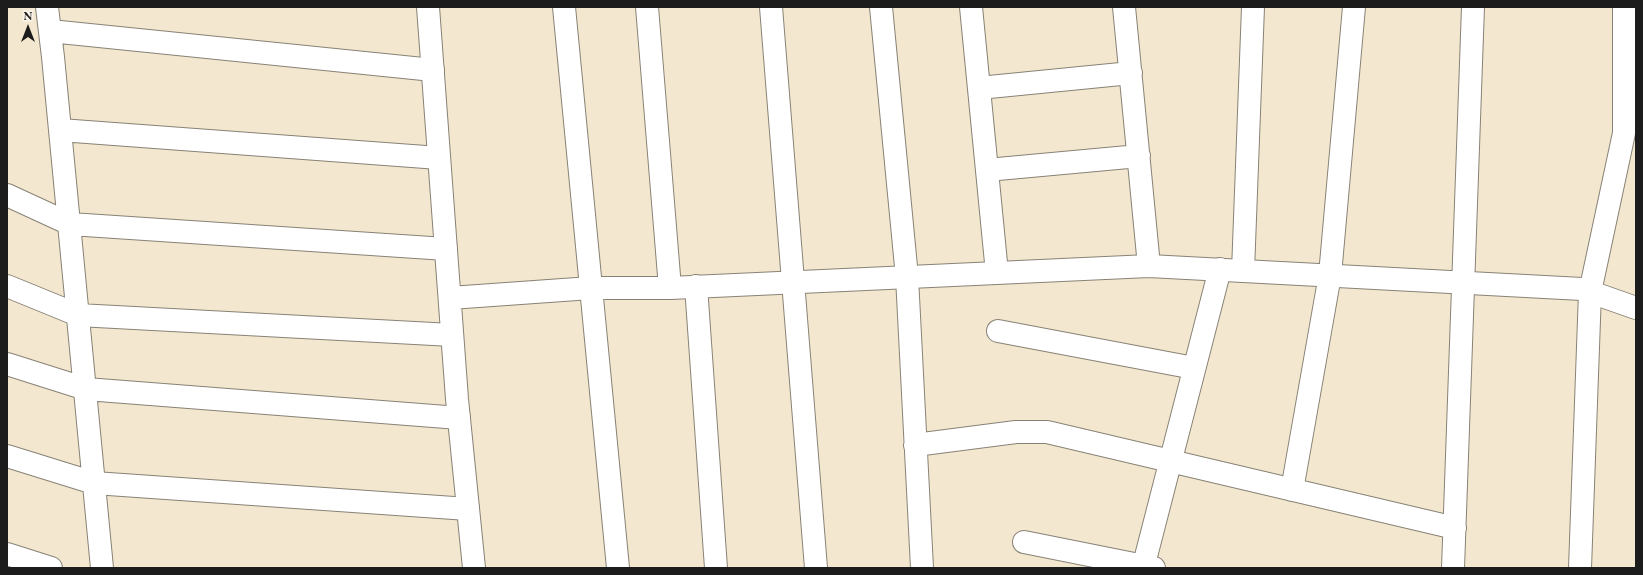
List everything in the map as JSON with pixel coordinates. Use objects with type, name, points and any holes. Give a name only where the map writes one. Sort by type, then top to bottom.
[{"type":"street","points":[[47,7],[70,224],[102,568]]},
{"type":"street","points":[[428,7],[452,335],[474,568]]},
{"type":"street","points":[[564,7],[618,568]]},
{"type":"street","points":[[646,7],[670,288]]},
{"type":"street","points":[[771,7],[816,568]]},
{"type":"street","points":[[881,7],[907,277],[922,568]]},
{"type":"street","points":[[973,7],[979,88],[997,273]]},
{"type":"street","points":[[1124,7],[1149,266]]},
{"type":"street","points":[[1243,271],[1253,7]]},
{"type":"street","points":[[1292,490],[1330,275],[1354,7]]},
{"type":"street","points":[[1453,568],[1473,7]]},
{"type":"street","points":[[1580,568],[1590,292],[1624,133],[1624,7]]},
{"type":"street","points":[[50,31],[433,70]]},
{"type":"street","points":[[979,88],[1130,73]]},
{"type":"street","points":[[60,130],[439,158]]},
{"type":"street","points":[[987,170],[1139,156]]},
{"type":"street","points":[[7,195],[70,224],[446,249]]},
{"type":"street","points":[[450,298],[591,288],[670,288],[1149,266],[1582,289],[1636,308]]},
{"type":"street","points":[[1024,542],[1147,567],[1170,461],[1220,269]]},
{"type":"street","points":[[7,286],[78,315],[452,335]]},
{"type":"street","points":[[696,286],[716,568]]},
{"type":"street","points":[[998,331],[1194,368]]},
{"type":"street","points":[[7,364],[86,389],[459,418]]},
{"type":"street","points":[[915,445],[1016,432],[1047,432],[1455,528]]},
{"type":"street","points":[[7,456],[94,483],[468,509]]},
{"type":"street","points":[[7,554],[51,568]]}]
